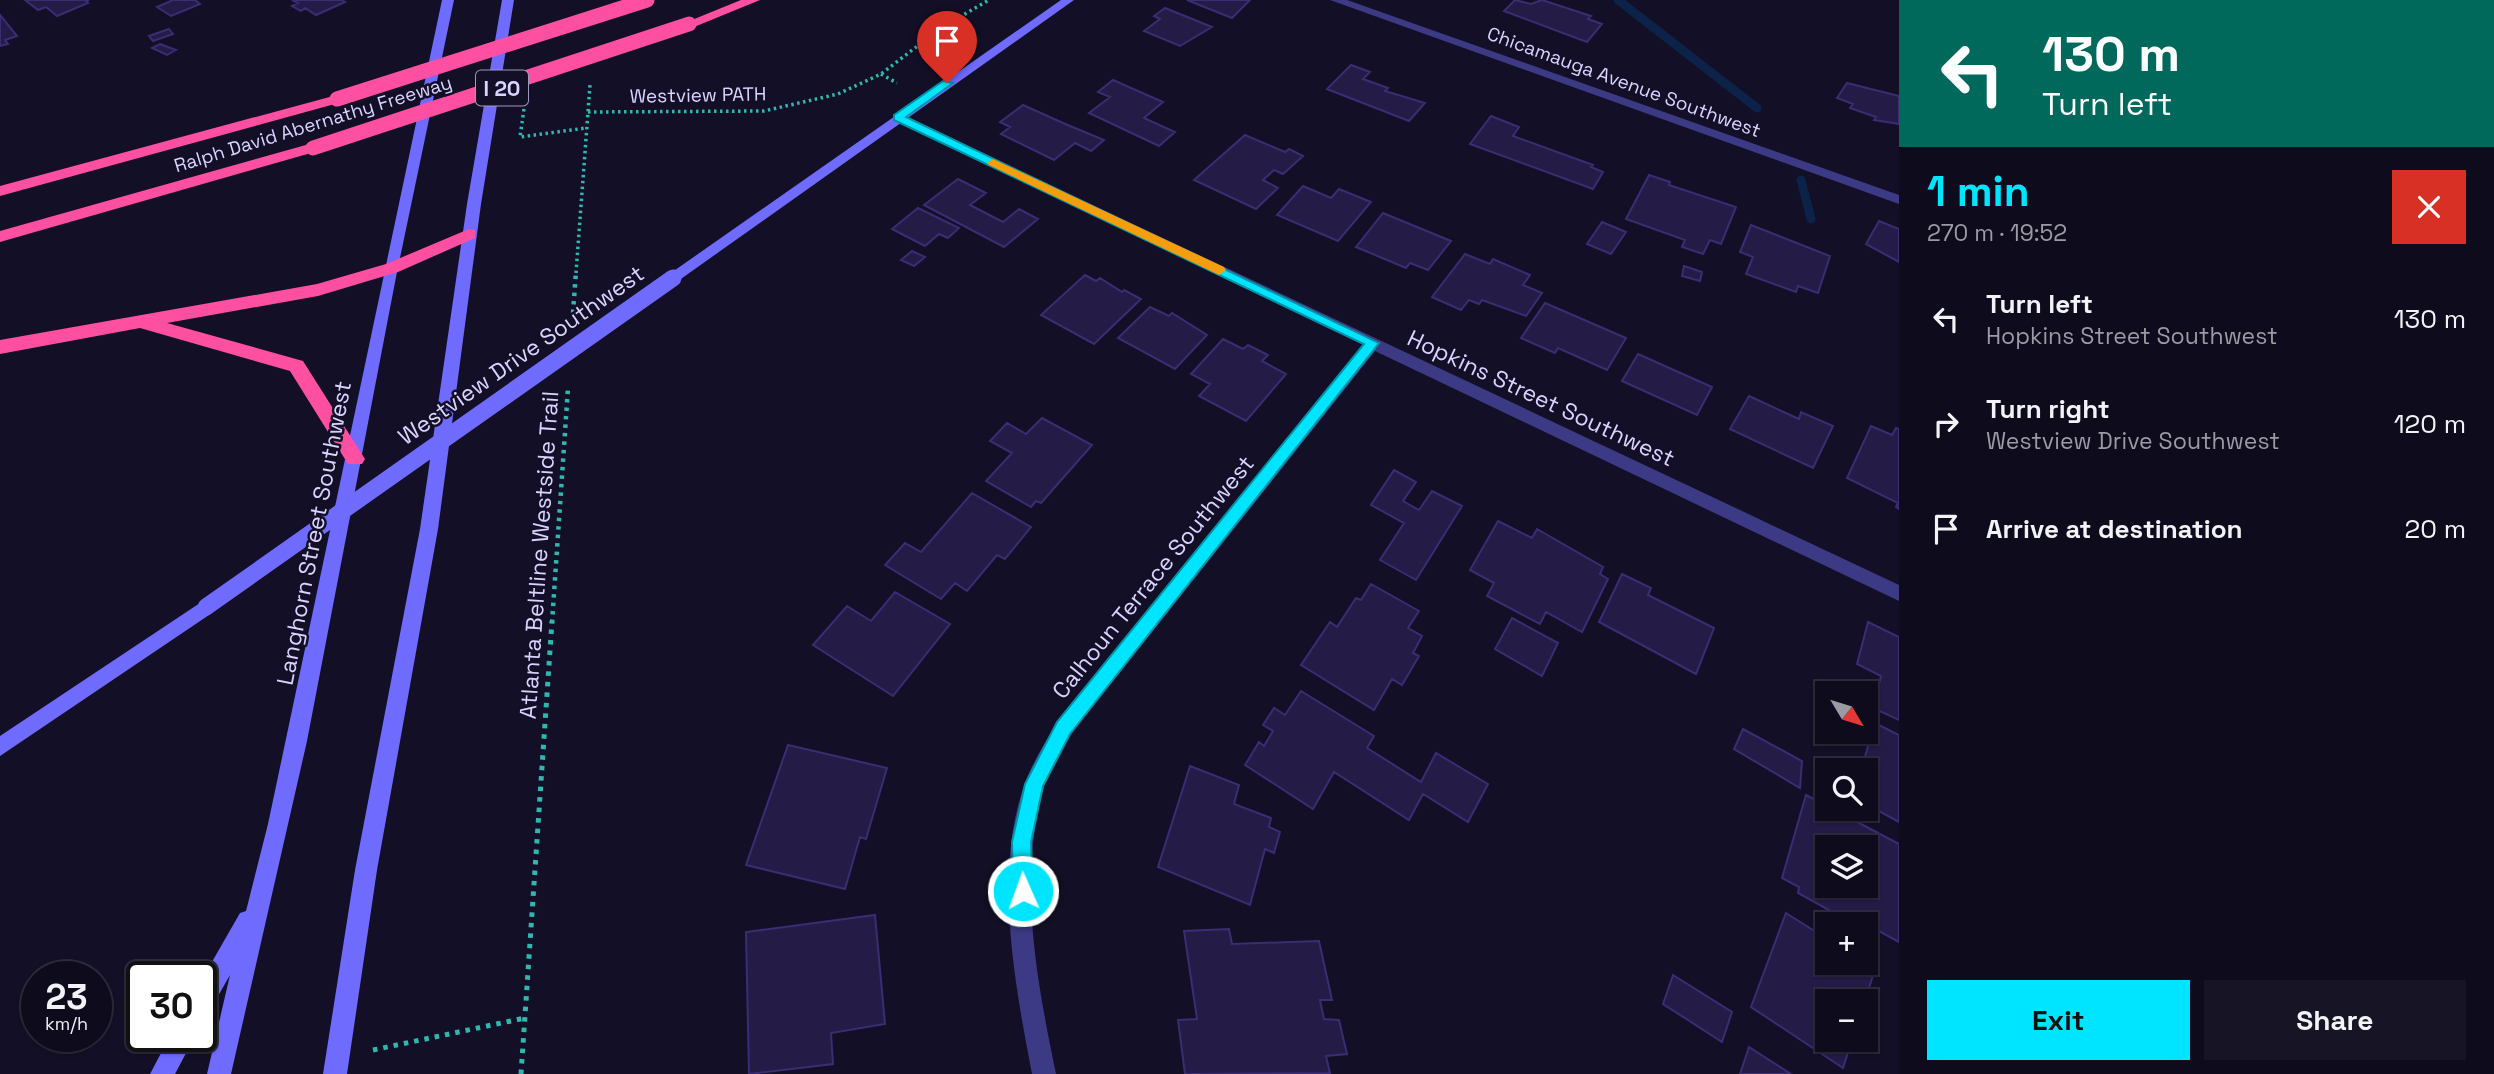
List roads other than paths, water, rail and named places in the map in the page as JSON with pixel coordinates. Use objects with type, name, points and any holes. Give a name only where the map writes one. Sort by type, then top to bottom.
[{"type":"highway","name":"Ralph David Abernathy Freeway","points":[[0,191],[337,99],[648,0]]},
{"type":"highway","name":"Ralph David Abernathy Freeway","points":[[0,237],[313,148],[689,24],[753,0]]},
{"type":"highway","points":[[0,346],[318,290],[392,268],[469,234]]},
{"type":"highway","points":[[141,322],[296,366],[355,459]]},
{"type":"street","name":"Langhorn Street Southwest","points":[[219,1074],[286,792],[355,459],[410,166],[448,0]]},
{"type":"street","points":[[336,1065],[366,870],[429,528],[469,234],[508,0]]},
{"type":"street","name":"Westview Drive Southwest","points":[[0,747],[206,607],[898,117],[1068,0]]},
{"type":"street","name":"Chicamauga Avenue Southwest","points":[[1336,0],[1899,200]]},
{"type":"street","name":"Hopkins Street Southwest","points":[[898,117],[1899,593]]},
{"type":"street","name":"Calhoun Terrace Southwest","points":[[1044,1074],[1027,990],[1021,842],[1034,784],[1064,728],[1373,343]]},
{"type":"street","points":[[217,976],[258,903]]},
{"type":"street","points":[[162,1074],[174,1052]]},
{"type":"waterway","points":[[1618,0],[1757,108]]},
{"type":"waterway","points":[[1801,180],[1811,219]]}]
